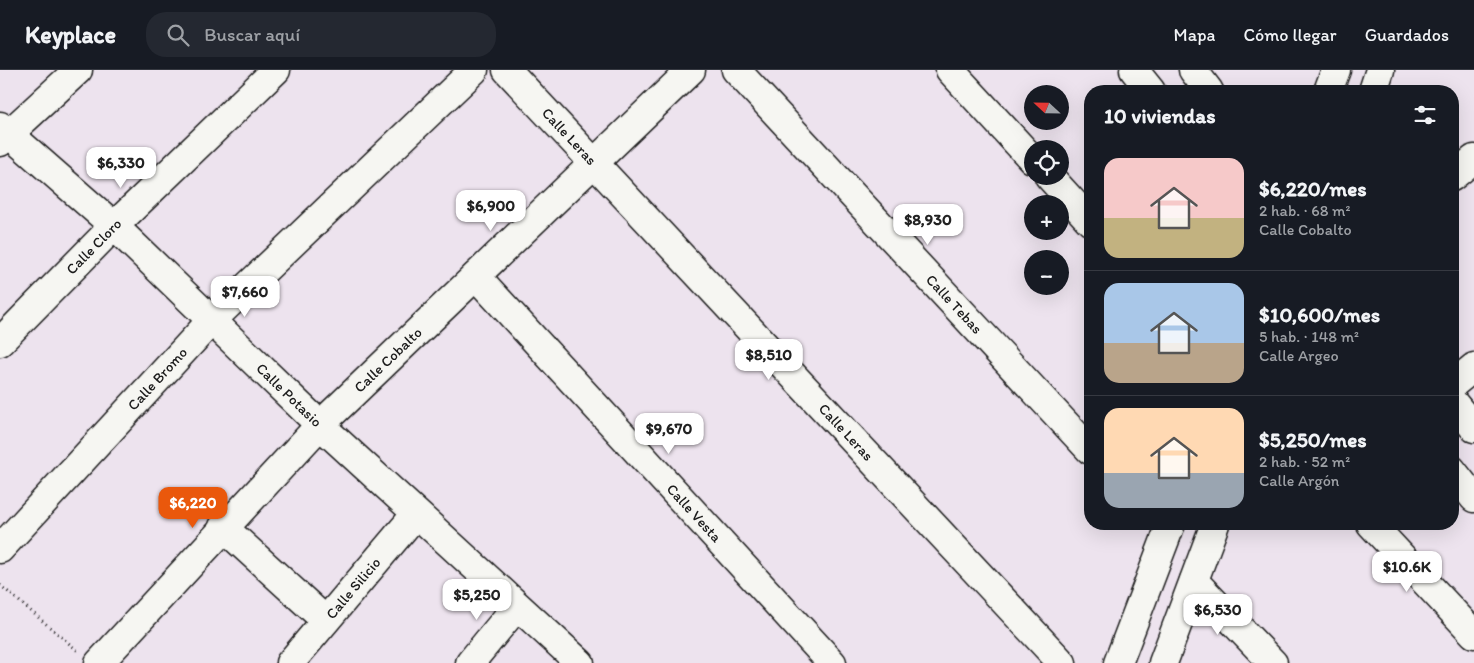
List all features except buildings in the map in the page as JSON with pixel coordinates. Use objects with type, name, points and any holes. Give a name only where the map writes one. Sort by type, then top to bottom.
[{"type":"street","points":[[3,134],[78,70]]},
{"type":"street","name":"Calle Cloro","points":[[0,342],[114,226],[276,70]]},
{"type":"street","name":"Calle Bromo","points":[[0,549],[211,321],[474,70]]},
{"type":"street","name":"Calle Leras","points":[[507,70],[1062,663]]},
{"type":"street","name":"Calle Cobalto","points":[[92,660],[320,426],[691,70]]},
{"type":"street","name":"Calle Tebas","points":[[736,70],[1084,444]]},
{"type":"street","points":[[950,70],[1024,150]]},
{"type":"street","points":[[1134,70],[1146,85]]},
{"type":"street","points":[[1192,70],[1204,85]]},
{"type":"street","points":[[1330,85],[1336,70]]},
{"type":"street","points":[[1375,85],[1380,70]]},
{"type":"street","name":"Calle Potasio","points":[[3,134],[114,226],[320,426],[580,663]]},
{"type":"street","points":[[1459,171],[1474,159]]},
{"type":"street","points":[[1057,185],[1084,214]]},
{"type":"street","name":"Calle Vesta","points":[[476,276],[832,663]]},
{"type":"street","points":[[1459,380],[1474,368]]},
{"type":"street","points":[[1459,410],[1474,428]]},
{"type":"street","points":[[1459,479],[1474,498]]},
{"type":"street","name":"Calle Silicio","points":[[290,663],[416,514]]},
{"type":"street","points":[[223,527],[326,620]]},
{"type":"street","points":[[1118,663],[1165,530]]},
{"type":"street","points":[[1164,663],[1213,530]]},
{"type":"street","points":[[1377,530],[1474,634]]},
{"type":"street","points":[[1194,581],[1273,663]]},
{"type":"street","points":[[470,663],[517,606]]},
{"type":"path","points":[[0,585],[92,660]]}]
